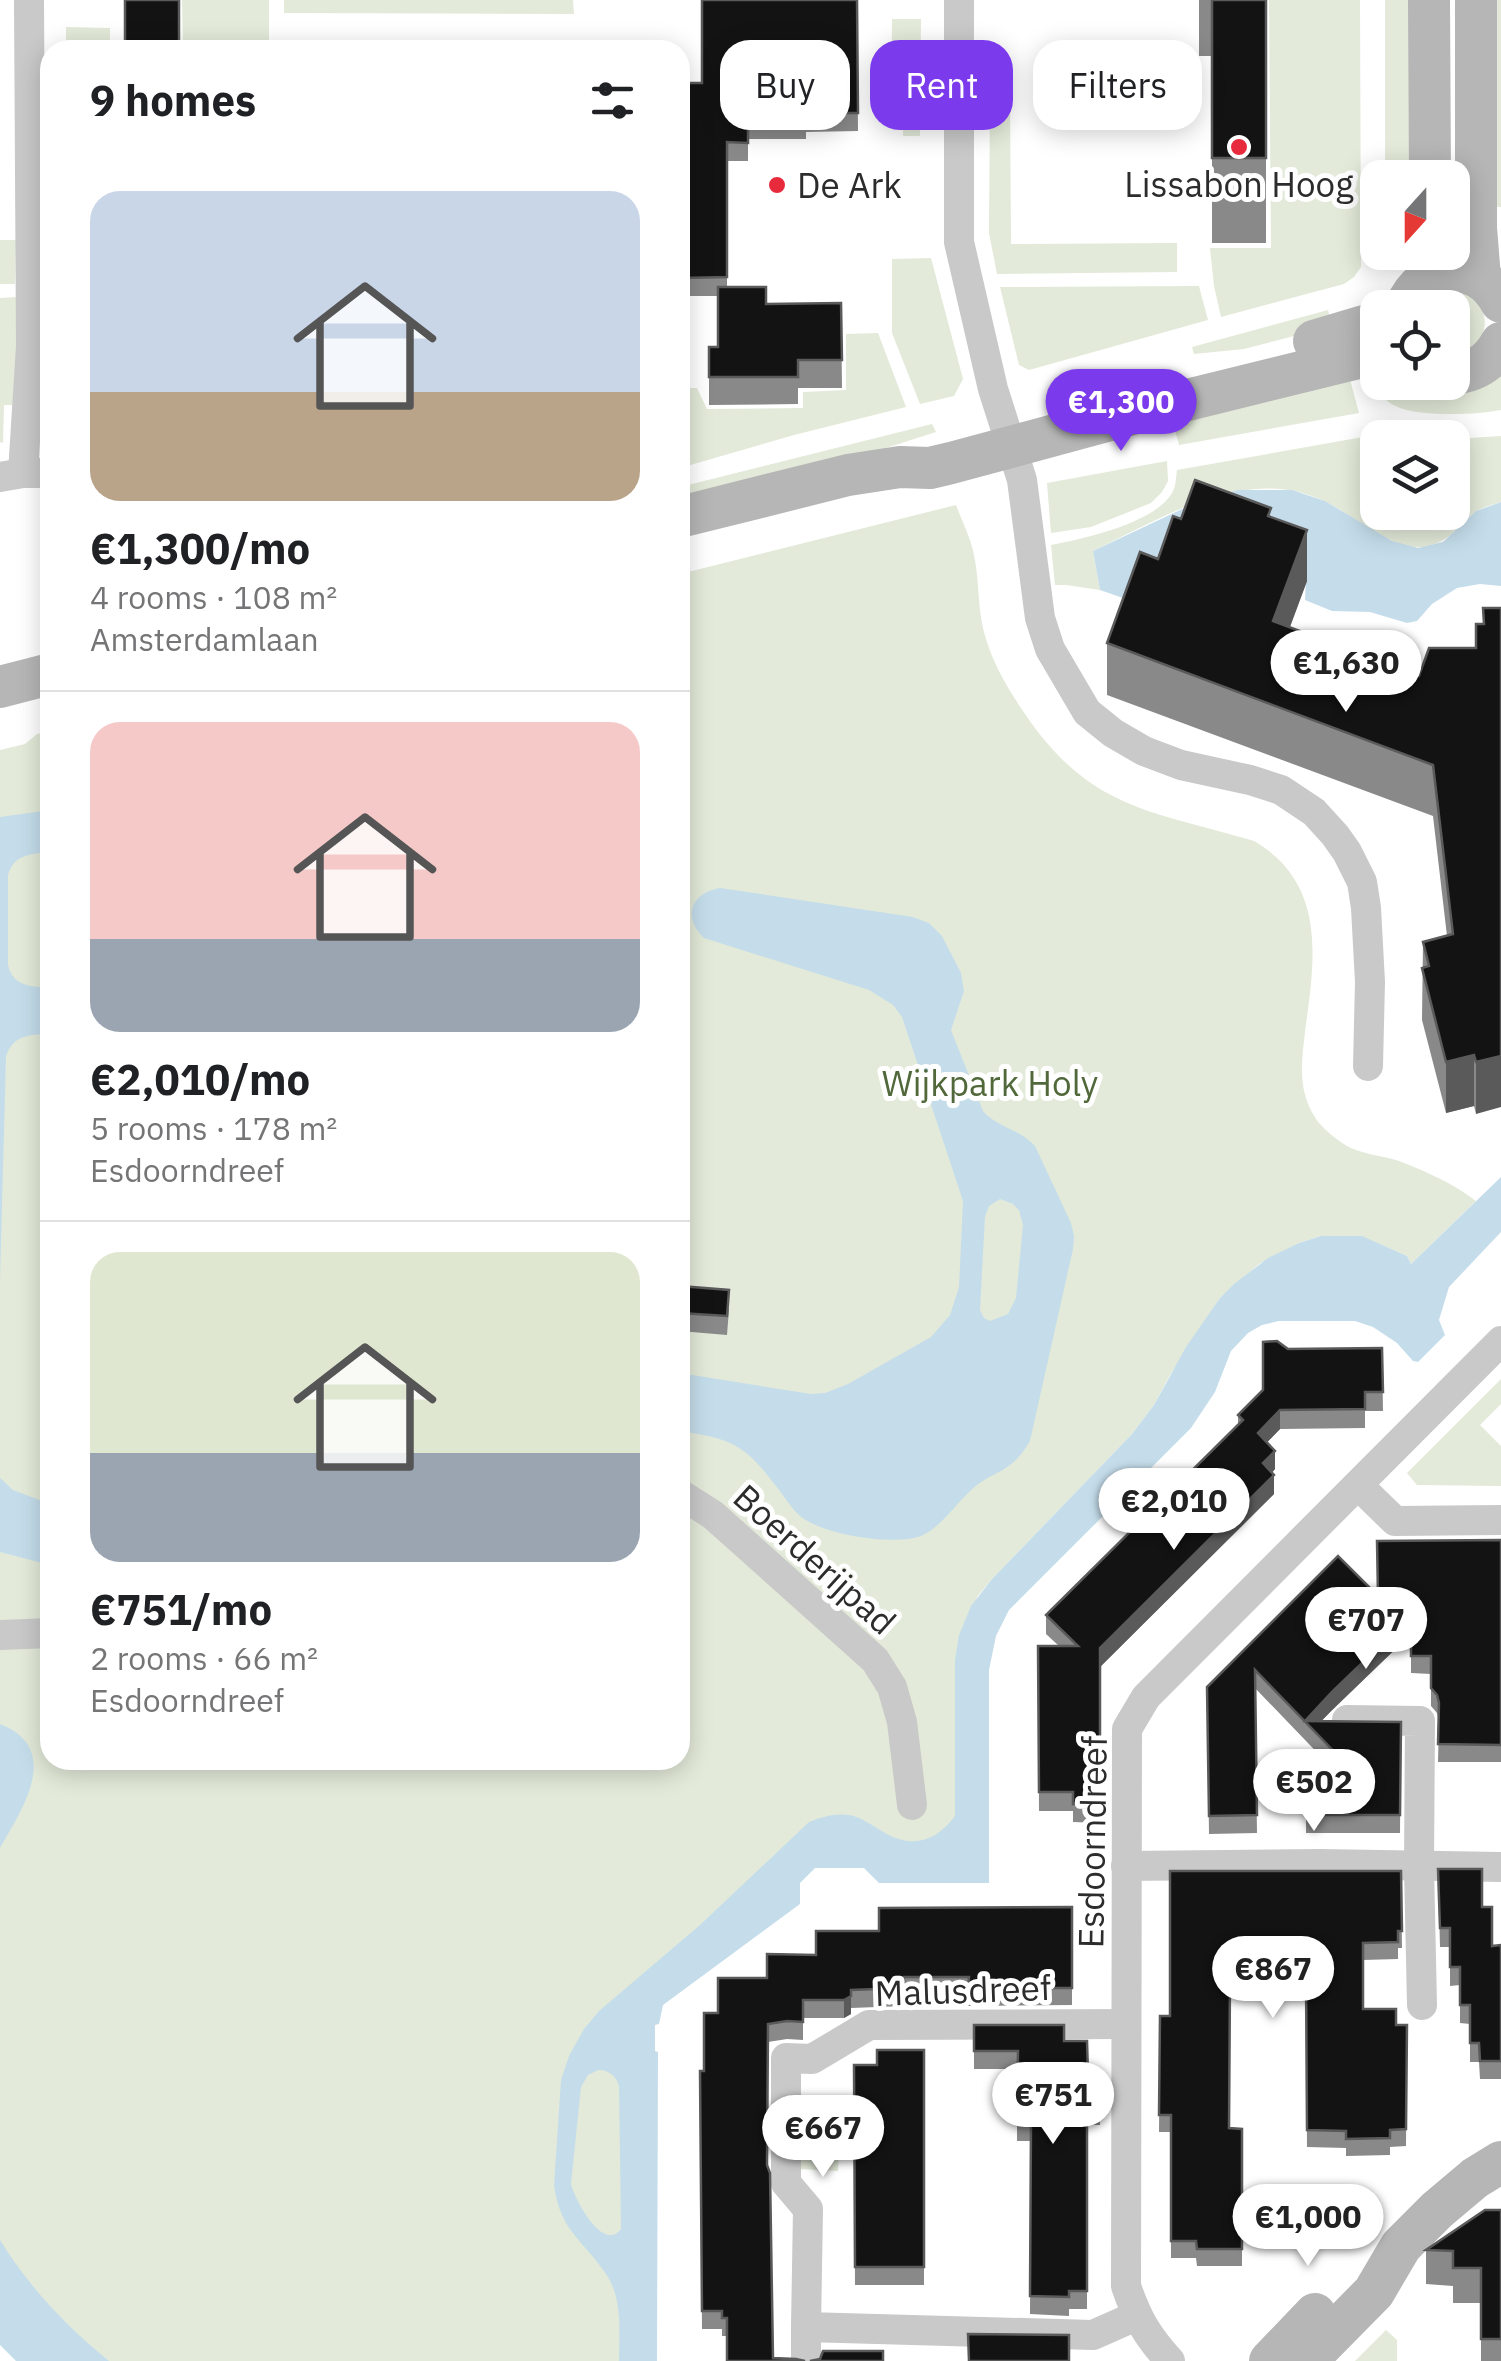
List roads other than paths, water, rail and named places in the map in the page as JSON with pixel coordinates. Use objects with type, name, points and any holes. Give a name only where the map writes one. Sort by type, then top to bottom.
[{"type":"street","points":[[24,474],[31,346],[29,0]]},
{"type":"street","points":[[958,0],[960,242],[1009,436],[1040,618],[1050,649],[1087,712],[1113,733],[1180,765],[1281,790],[1314,812],[1347,852],[1362,882],[1366,908],[1370,982],[1368,1066]]},
{"type":"street","points":[[1429,0],[1430,160]]},
{"type":"street","points":[[1476,0],[1476,228],[1490,290]]},
{"type":"street","points":[[1420,280],[1439,273],[1467,272],[1490,290]]},
{"type":"street","points":[[690,514],[848,475],[900,467],[930,468],[1134,389],[1360,327]]},
{"type":"street","points":[[1470,370],[1499,349]]},
{"type":"street","points":[[1009,436],[1146,410],[1360,357]]},
{"type":"street","points":[[0,686],[40,676]]},
{"type":"street","name":"Esdoorndreef","points":[[1170,2361],[1150,2341],[1126,2286],[1127,1729],[1146,1697],[1501,1341]]},
{"type":"street","points":[[1358,1486],[1395,1521],[1501,1520]]},
{"type":"street","name":"Boerderijpad","points":[[690,1501],[713,1516],[875,1660],[892,1687],[902,1722],[912,1806]]},
{"type":"street","points":[[0,1635],[40,1633]]},
{"type":"street","points":[[1347,1720],[1420,1721],[1422,2005]]},
{"type":"street","points":[[1126,1866],[1320,1864],[1501,1868]]},
{"type":"street","name":"Malusdreef","points":[[806,2361],[808,2208],[786,2183],[786,2058],[812,2059],[869,2025],[1126,2024]]},
{"type":"street","points":[[1306,2361],[1374,2292],[1401,2246],[1475,2178],[1501,2162]]},
{"type":"street","points":[[1270,2361],[1354,2273],[1401,2246]]},
{"type":"street","points":[[806,2327],[1093,2348],[1136,2316]]},
{"type":"water","points":[[1238,490],[1292,490],[1325,501],[1360,522],[1360,530],[1374,530],[1392,541],[1418,548],[1443,542],[1456,530],[1470,530],[1470,517],[1476,511],[1501,502],[1501,586],[1457,588],[1432,604],[1417,621],[1407,623],[1370,612],[1332,611],[1305,600],[1306,581],[1140,604],[1100,590],[1093,551],[1197,502]]},
{"type":"water","points":[[40,811],[40,854],[19,859],[8,875],[8,965],[18,981],[40,987],[40,1035],[13,1043],[6,1056],[0,1281],[0,817]]},
{"type":"water","points":[[720,888],[913,917],[929,923],[942,936],[961,973],[964,991],[951,1030],[983,1111],[1035,1146],[1071,1223],[1073,1249],[1030,1441],[1015,1461],[977,1485],[923,1535],[896,1540],[860,1537],[809,1522],[745,1452],[724,1441],[690,1433],[690,1375],[825,1393],[931,1337],[950,1315],[959,1287],[963,1201],[902,1017],[893,1005],[869,990],[704,938],[692,914],[702,895]],"holes":[[[1000,1199],[1019,1210],[1023,1225],[1016,1298],[1008,1314],[990,1321],[980,1310],[985,1217],[989,1206]]]},
{"type":"water","points":[[1501,1177],[1501,1232],[1449,1287],[1439,1320],[1445,1335],[1418,1362],[1373,1327],[1355,1321],[1279,1321],[1248,1333],[1231,1351],[1215,1392],[1191,1428],[1009,1610],[996,1636],[989,1670],[989,1883],[879,1883],[864,1868],[815,1868],[800,1883],[800,1904],[663,2005],[659,2024],[655,2025],[657,2361],[619,2361],[615,2294],[606,2274],[561,2214],[554,2185],[561,2080],[584,2029],[599,2011],[700,1925],[809,1822],[849,1815],[906,1841],[932,1837],[948,1825],[955,1816],[955,1660],[959,1635],[971,1606],[992,1579],[1132,1434],[1154,1405],[1186,1347],[1234,1284],[1268,1258],[1321,1236],[1362,1236],[1407,1256],[1411,1264]],"holes":[[[602,2070],[612,2074],[619,2086],[621,2229],[614,2235],[598,2230],[591,2222],[571,2184],[581,2087],[588,2075]]]},
{"type":"water","points":[[0,1478],[13,1490],[40,1500],[40,1562],[0,1552]]},
{"type":"water","points":[[0,1724],[19,1735],[30,1749],[34,1764],[26,1799],[0,1848]]},
{"type":"water","points":[[0,2240],[49,2305],[109,2361],[16,2361],[0,2345]]},
{"type":"place","name":"Lissabon Hoog","points":[[1239,147]]},
{"type":"place","name":"De Ark","points":[[777,185]]},
{"type":"park label","name":"Wijkpark Holy","points":[[990,1083]]}]
